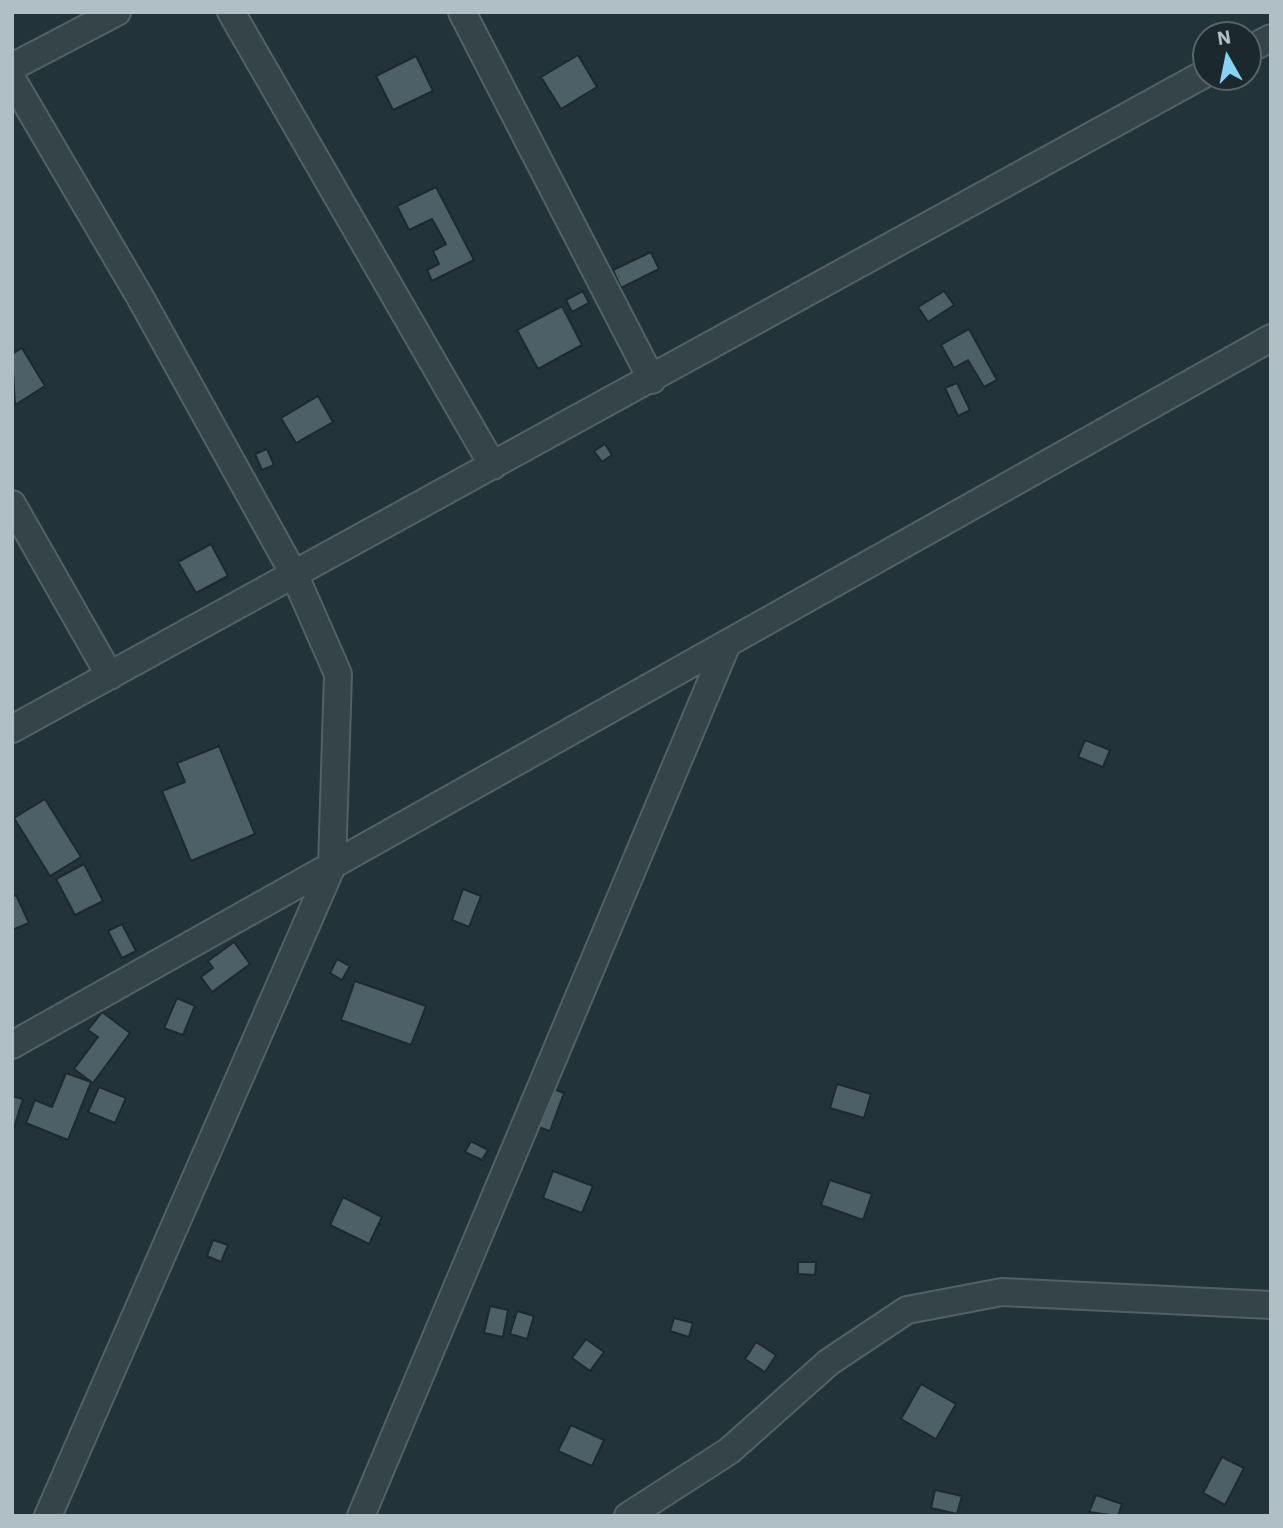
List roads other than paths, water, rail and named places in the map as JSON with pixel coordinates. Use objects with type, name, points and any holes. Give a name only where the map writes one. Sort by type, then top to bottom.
[{"type":"street","points":[[12,67],[117,12]]},
{"type":"street","points":[[231,12],[493,466]]},
{"type":"street","points":[[462,12],[652,380]]},
{"type":"street","points":[[12,79],[140,297],[295,576],[338,674],[332,866],[48,1516]]},
{"type":"street","points":[[12,729],[652,380],[1192,81]]},
{"type":"street","points":[[12,1045],[1271,338]]},
{"type":"street","points":[[12,504],[110,676]]},
{"type":"street","points":[[362,1516],[727,644]]},
{"type":"street","points":[[628,1516],[729,1451],[829,1362],[907,1310],[1002,1292],[1271,1305]]}]
